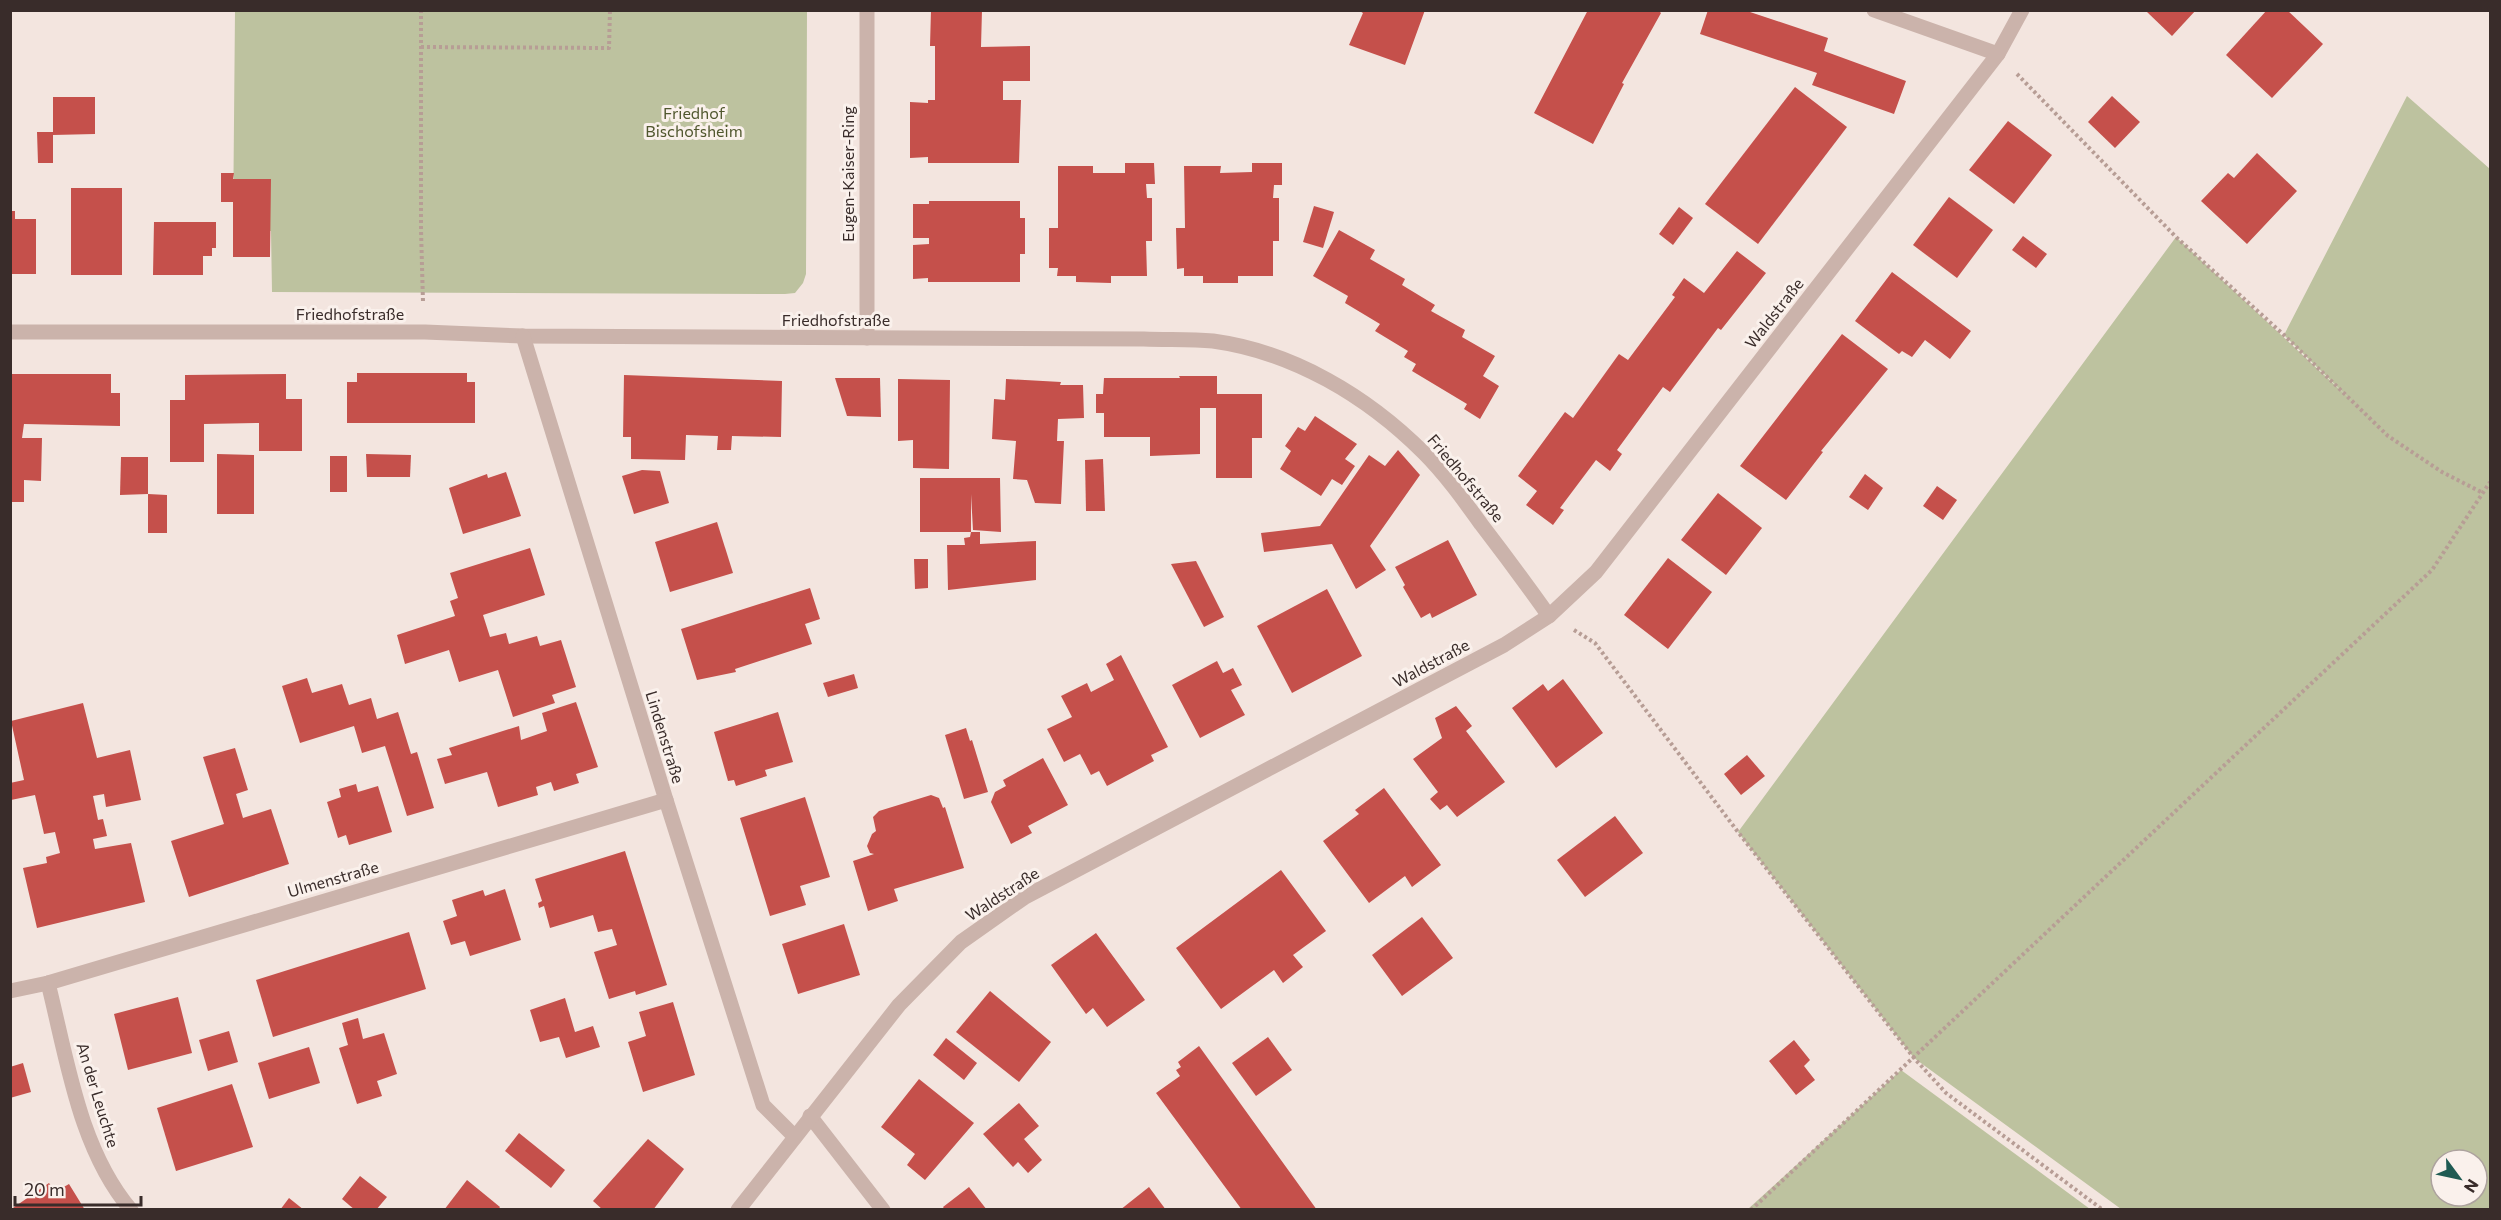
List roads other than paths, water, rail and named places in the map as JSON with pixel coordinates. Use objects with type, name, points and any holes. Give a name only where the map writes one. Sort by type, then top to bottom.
[{"type":"street","name":"Eugen-Kaiser-Ring","points":[[867,10],[867,338]]},
{"type":"street","points":[[1874,10],[1998,54]]},
{"type":"street","name":"Waldstraße","points":[[738,1209],[899,1005],[961,942],[1025,897],[1504,645],[1550,615],[1596,572],[1998,54],[2022,10]]},
{"type":"street","name":"Friedhofstraße","points":[[10,332],[425,332],[523,336],[1211,341],[1248,349],[1299,366],[1362,400],[1424,453],[1454,487],[1550,615]]},
{"type":"street","name":"Lindenstraße","points":[[523,336],[763,1105],[795,1137]]},
{"type":"street","name":"Ulmenstraße","points":[[10,991],[48,983],[666,800]]},
{"type":"street","name":"An der Leuchte","points":[[48,983],[84,1121],[96,1154],[111,1183],[131,1209]]},
{"type":"street","points":[[810,1116],[883,1209]]},
{"type":"park label","name":"Friedhof Bischofsheim","points":[[694,122]]}]
